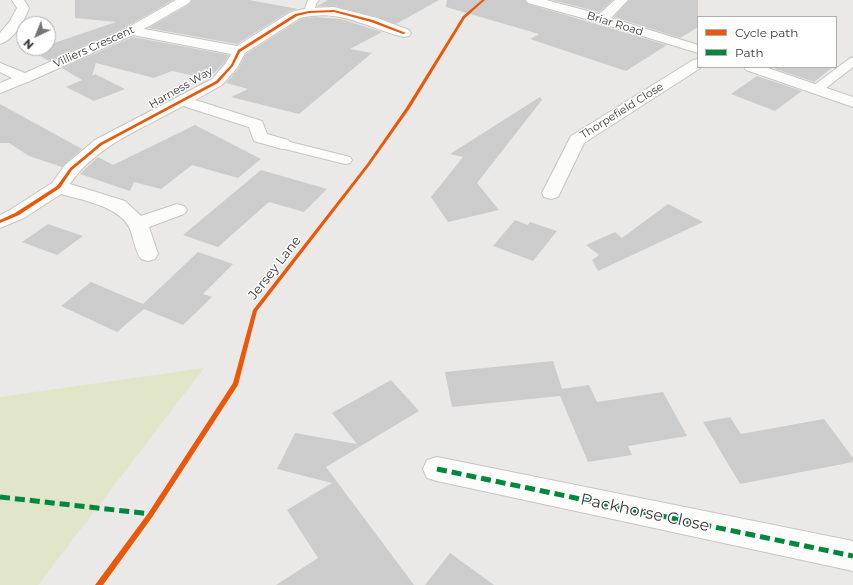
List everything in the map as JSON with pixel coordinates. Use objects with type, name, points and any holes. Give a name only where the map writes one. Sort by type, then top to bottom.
[{"type":"street","points":[[0,40],[10,32],[19,17],[23,8],[18,0]]},
{"type":"street","name":"Villiers Crescent","points":[[0,88],[132,31],[185,0]]},
{"type":"street","name":"Briar Road","points":[[532,0],[602,19],[697,49]]},
{"type":"street","points":[[602,19],[622,0]]},
{"type":"street","name":"Harness Way","points":[[0,222],[17,214],[59,187],[71,169],[101,144],[217,82],[232,65],[239,51],[288,19],[312,6],[372,21],[404,33]]},
{"type":"street","name":"Harness Way","points":[[132,31],[239,51]]},
{"type":"street","name":"Thorpefield Close","points":[[551,193],[577,140],[697,64]]},
{"type":"street","points":[[0,67],[25,78]]},
{"type":"street","points":[[754,68],[853,102]]},
{"type":"street","name":"Harness Way","points":[[182,101],[256,124],[260,137],[282,144]]},
{"type":"street","points":[[59,187],[118,205],[138,224],[148,254]]},
{"type":"street","points":[[138,224],[177,210]]},
{"type":"street","name":"Packhorse Close","points":[[437,470],[853,556]]},
{"type":"lane","points":[[817,89],[853,61]]},
{"type":"lane","points":[[282,144],[345,160]]},
{"type":"green space","points":[[204,368],[38,585],[0,585],[0,397]]},
{"type":"building","points":[[75,0],[173,0],[126,27],[49,61],[40,56],[56,56],[56,42],[116,22],[75,18]]},
{"type":"building","points":[[192,0],[249,0],[298,9],[290,11],[237,44],[148,28],[190,4]]},
{"type":"building","points":[[328,0],[439,0],[396,24],[377,17],[334,6],[317,6]]},
{"type":"building","points":[[447,0],[525,0],[528,4],[667,45],[626,71],[530,39],[539,34],[446,7]]},
{"type":"building","points":[[552,0],[613,0],[599,12]]},
{"type":"building","points":[[629,0],[698,0],[697,28],[680,38],[614,17]]},
{"type":"building","points":[[315,17],[341,19],[382,32],[350,49],[372,53],[299,114],[231,97],[248,89],[226,83],[238,69],[246,54],[301,19]]},
{"type":"building","points":[[133,37],[229,55],[225,62],[208,79],[172,71],[154,78],[96,63],[92,76],[95,74],[125,89],[94,101],[66,87],[82,80],[62,68]]},
{"type":"building","points":[[773,68],[832,68],[814,82]]},
{"type":"building","points":[[757,76],[802,91],[775,111],[731,94]]},
{"type":"building","points":[[540,97],[542,100],[477,183],[499,210],[448,222],[431,197],[463,157],[450,154]]},
{"type":"building","points":[[0,104],[82,149],[62,167],[29,156],[9,143],[0,143]]},
{"type":"building","points":[[195,125],[261,159],[238,178],[192,165],[161,189],[134,182],[130,191],[80,174],[98,157],[113,165]]},
{"type":"building","points":[[261,170],[327,189],[304,212],[269,202],[218,247],[183,235]]},
{"type":"building","points":[[668,204],[703,222],[598,271],[592,260],[599,255],[586,245],[615,232],[622,238]]},
{"type":"building","points":[[515,220],[528,225],[530,222],[557,231],[533,261],[493,246]]},
{"type":"building","points":[[48,224],[83,236],[57,255],[22,242]]},
{"type":"building","points":[[198,252],[233,264],[203,294],[212,297],[183,325],[144,309],[117,332],[61,306],[91,282],[143,304]]},
{"type":"building","points":[[553,361],[562,389],[589,385],[597,402],[663,392],[687,436],[628,446],[632,455],[588,462],[560,396],[452,407],[445,372]]},
{"type":"building","points":[[391,380],[419,411],[326,467],[414,585],[276,585],[318,558],[287,510],[332,483],[277,469],[295,433],[357,444],[332,413]]},
{"type":"building","points":[[730,417],[741,434],[824,419],[853,458],[853,462],[740,484],[703,422]]},
{"type":"building","points":[[450,553],[494,585],[425,585]]},
{"type":"marked path","points":[[437,469],[853,556]]},
{"type":"marked path","points":[[0,497],[151,514]]},
{"type":"cycle path","name":"Jersey Lane","points":[[99,585],[151,514],[236,383],[255,311],[368,165],[408,108],[464,17],[484,0]]},
{"type":"cycle path","points":[[0,222],[17,214],[59,187],[71,169],[101,144],[217,82],[232,65],[239,51],[296,15],[309,12],[334,11],[372,21],[404,33]]}]
